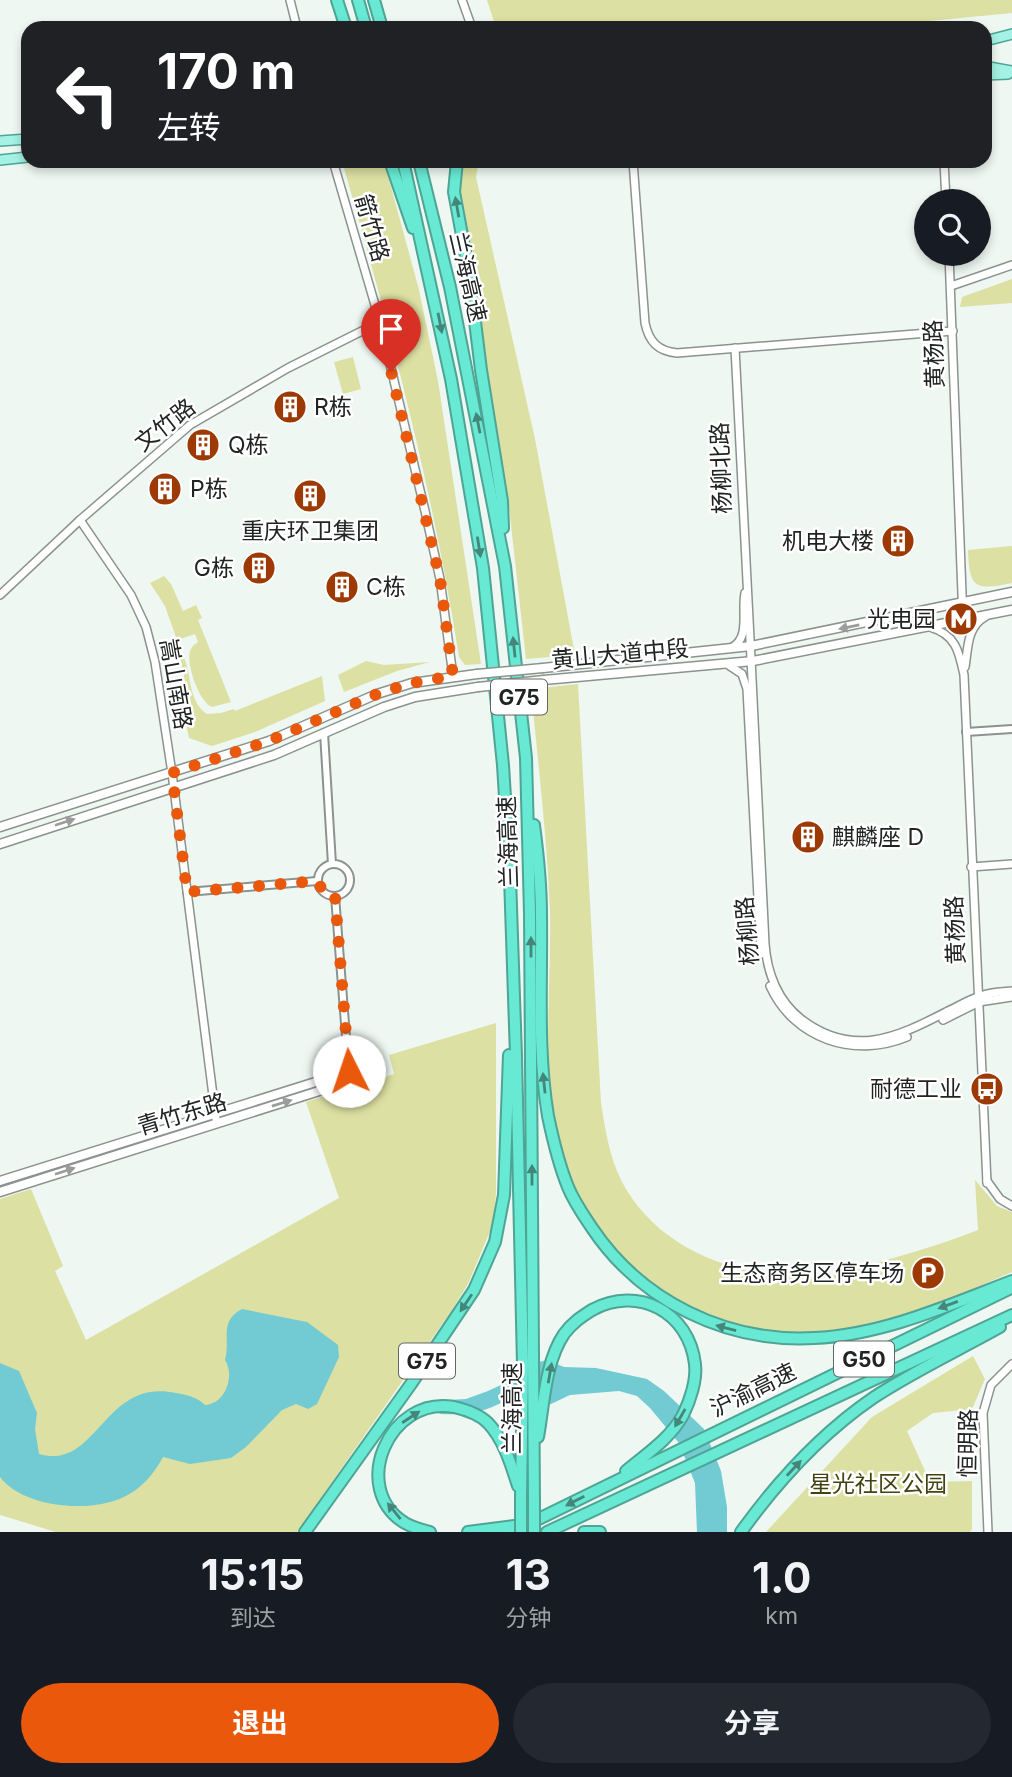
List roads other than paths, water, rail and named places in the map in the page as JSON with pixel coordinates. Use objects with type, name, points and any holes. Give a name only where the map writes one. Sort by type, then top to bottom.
[{"type":"highway","points":[[337,0],[344,21]]},
{"type":"highway","points":[[358,0],[364,21]]},
{"type":"highway","points":[[374,0],[380,21]]},
{"type":"highway","points":[[392,168],[434,292]]},
{"type":"highway","name":"兰海高速","points":[[405,168],[434,292],[483,568],[503,765],[513,968]]},
{"type":"highway","name":"兰海高速","points":[[421,168],[450,287],[505,566],[526,758],[530,914],[532,1528]]},
{"type":"highway","points":[[456,168],[454,192],[502,501],[505,566]]},
{"type":"highway","points":[[526,758],[537,842],[541,912],[541,1039],[548,1116],[569,1189],[605,1247],[653,1292],[685,1311],[717,1326],[784,1338],[815,1338],[870,1331],[1012,1281]]},
{"type":"highway","points":[[513,968],[523,1365],[521,1532]]},
{"type":"highway","name":"G75","points":[[305,1532],[474,1290],[495,1242],[504,1195],[513,968]]},
{"type":"highway","name":"沪渝高速","points":[[512,1532],[532,1528],[614,1482],[1012,1288]]},
{"type":"highway","points":[[533,1464],[553,1354],[564,1334],[578,1318],[604,1303],[628,1299],[648,1303],[668,1313],[681,1327],[691,1346],[696,1366],[694,1379],[690,1398],[672,1432],[614,1482]]},
{"type":"highway","name":"沪渝高速","points":[[547,1532],[1012,1315]]},
{"type":"highway","points":[[741,1532],[794,1467],[874,1398],[1012,1321]]},
{"type":"highway","points":[[430,1532],[404,1522],[390,1507],[380,1491],[378,1473],[381,1451],[392,1432],[408,1416],[427,1408],[448,1406],[469,1410],[487,1422],[498,1436],[510,1460],[521,1497]]},
{"type":"highway","points":[[468,1532],[532,1528]]},
{"type":"highway","points":[[584,1532],[600,1532]]},
{"type":"main road","points":[[992,34],[1012,33]]},
{"type":"main road","points":[[992,39],[1012,33]]},
{"type":"main road","points":[[992,68],[1012,72]]},
{"type":"main road","points":[[992,74],[1012,72]]},
{"type":"main road","points":[[0,141],[21,140]]},
{"type":"main road","points":[[0,159],[21,158]]},
{"type":"main road","name":"黄山大道中段","points":[[0,827],[269,741],[377,694],[412,683],[453,676],[751,646],[1012,592]]},
{"type":"main road","name":"黄山大道中段","points":[[0,844],[274,755],[415,697],[478,687],[752,661],[1012,610]]},
{"type":"main road","name":"青竹东路","points":[[0,1181],[373,1064],[376,1073],[0,1192]]},
{"type":"street","points":[[290,0],[295,21]]},
{"type":"street","points":[[463,0],[470,21]]},
{"type":"street","name":"箭竹路","points":[[335,168],[380,322],[440,579],[453,676]]},
{"type":"street","points":[[634,168],[648,334],[660,349],[668,352],[734,348],[953,331]]},
{"type":"street","points":[[944,168],[945,189]]},
{"type":"street","points":[[951,286],[1012,265]]},
{"type":"street","name":"黄杨路","points":[[950,266],[963,620]]},
{"type":"street","name":"文竹路","points":[[0,595],[80,520],[190,425],[288,368],[380,322]]},
{"type":"street","name":"杨柳北路","points":[[734,348],[746,585]]},
{"type":"street","name":"嵩山南路","points":[[80,520],[131,595],[146,627],[155,662],[172,773],[216,1123]]},
{"type":"street","points":[[729,649],[739,643],[743,636],[746,585]]},
{"type":"street","name":"杨柳路","points":[[746,585],[765,944],[772,979],[782,998],[797,1015],[818,1030],[842,1039],[867,1041],[907,1032],[977,1001],[1012,991]]},
{"type":"street","points":[[964,675],[971,630],[988,615]]},
{"type":"street","points":[[929,627],[943,632],[955,642],[964,675]]},
{"type":"street","name":"杨柳路","points":[[727,664],[742,674],[747,689],[761,956],[768,981],[785,1010],[803,1027],[827,1040],[855,1047],[868,1047],[895,1042],[977,1001],[1012,997]]},
{"type":"street","name":"黄杨路","points":[[964,675],[977,1001],[988,1183],[1000,1199],[1012,1206]]},
{"type":"street","points":[[966,732],[1012,729]]},
{"type":"street","points":[[324,733],[332,864]]},
{"type":"street","points":[[332,864],[343,867],[350,881],[345,891],[335,896],[325,894],[317,881],[320,872],[332,864]]},
{"type":"street","points":[[971,867],[1012,864]]},
{"type":"street","points":[[187,892],[317,881]]},
{"type":"street","points":[[335,896],[349,1082]]},
{"type":"street","name":"恒明路","points":[[988,1532],[984,1413],[991,1385],[1012,1364]]},
{"type":"water","points":[[242,1309],[307,1322],[338,1345],[339,1357],[317,1404],[308,1409],[296,1404],[282,1410],[246,1447],[231,1458],[190,1464],[163,1457],[150,1477],[136,1490],[117,1500],[100,1504],[81,1506],[43,1502],[11,1488],[0,1477],[0,1363],[19,1371],[37,1413],[35,1429],[39,1454],[59,1456],[75,1449],[89,1438],[116,1410],[132,1398],[152,1392],[176,1393],[195,1398],[205,1405],[218,1400],[229,1381],[225,1360],[228,1325]]},
{"type":"water","points":[[547,1360],[564,1367],[596,1368],[647,1379],[664,1391],[704,1429],[721,1471],[727,1507],[727,1532],[697,1532],[695,1483],[679,1443],[637,1396],[619,1391],[570,1395],[551,1404],[515,1405],[507,1400],[490,1408],[459,1414],[440,1414],[431,1401],[466,1399],[503,1384],[517,1367]]},
{"type":"place","name":"R栋","points":[[290,407]]},
{"type":"place","name":"Q栋","points":[[203,445]]},
{"type":"place","name":"P栋","points":[[165,489]]},
{"type":"place","name":"重庆环卫集团","points":[[310,496]]},
{"type":"place","name":"机电大楼","points":[[898,541]]},
{"type":"place","name":"G栋","points":[[259,568]]},
{"type":"place","name":"C栋","points":[[342,587]]},
{"type":"place","name":"光电园","points":[[961,619]]},
{"type":"place","name":"麒麟座 D","points":[[808,837]]},
{"type":"place","name":"耐德工业","points":[[987,1089]]},
{"type":"place","name":"生态商务区停车场","points":[[928,1273]]},
{"type":"park label","name":"星光社区公园","points":[[878,1484]]}]
